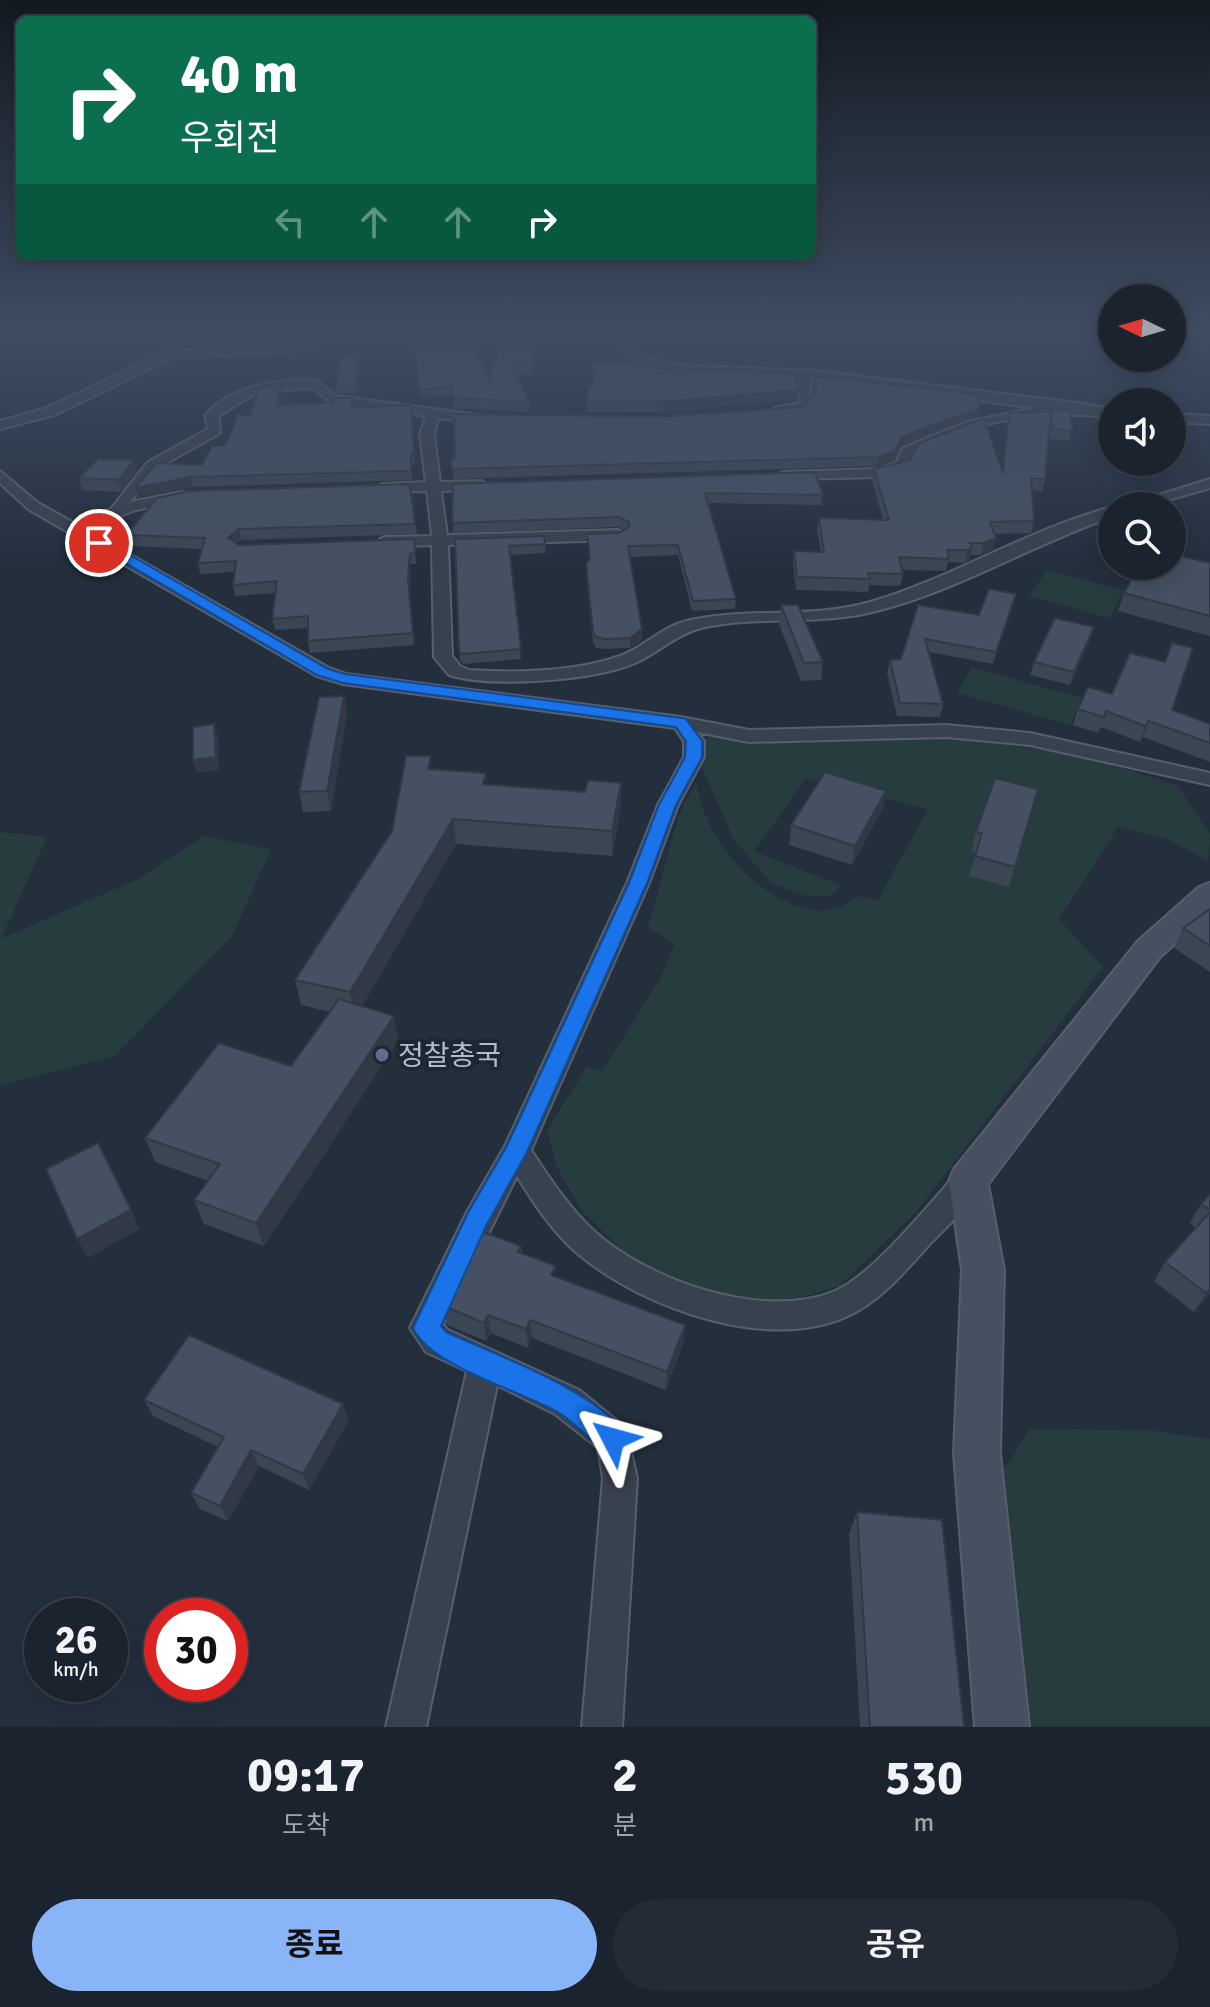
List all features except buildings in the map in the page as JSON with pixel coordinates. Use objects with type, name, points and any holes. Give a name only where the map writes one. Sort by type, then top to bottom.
[{"type":"street","points":[[0,425],[56,409]]},
{"type":"street","points":[[115,514],[144,473],[170,455],[205,440],[215,430],[212,415],[219,409]]},
{"type":"street","points":[[409,409],[433,414],[492,419]]},
{"type":"street","points":[[768,412],[801,409]]},
{"type":"street","points":[[768,475],[879,473],[902,466],[908,451],[962,425],[988,417],[1064,409]]},
{"type":"street","points":[[433,414],[427,434],[440,540],[443,657],[456,672],[477,676],[526,675],[627,660],[679,628],[704,622],[741,617],[805,617],[878,605],[904,598],[1098,518]]},
{"type":"street","points":[[1186,419],[1210,420]]},
{"type":"street","points":[[0,475],[33,506],[323,672],[343,679],[681,723],[749,736],[946,731],[1030,739],[1210,779]]},
{"type":"street","points":[[1179,492],[1210,483]]},
{"type":"street","points":[[372,488],[496,484]]},
{"type":"street","points":[[74,528],[132,506],[192,494]]},
{"type":"street","points":[[363,543],[619,535]]},
{"type":"street","points":[[602,1727],[620,1478],[613,1439],[567,1402],[437,1341],[426,1328],[478,1219],[516,1152],[638,883],[668,805],[694,757],[694,741],[681,723]]},
{"type":"street","points":[[516,1152],[561,1218],[602,1254],[642,1282],[731,1313],[787,1313],[838,1306],[892,1263],[968,1181],[1149,949],[1210,894]]},
{"type":"street","points":[[968,1181],[983,1270],[977,1453],[1002,1727]]},
{"type":"street","points":[[406,1727],[485,1364]]},
{"type":"green space","points":[[1047,570],[1125,590],[1109,618],[1029,596]]},
{"type":"green space","points":[[972,667],[1082,698],[1070,725],[957,693]]},
{"type":"green space","points":[[708,733],[799,743],[958,738],[1083,756],[1177,785],[1210,834],[1208,861],[1169,840],[1118,827],[1059,919],[1103,967],[916,1212],[839,1286],[799,1298],[746,1300],[692,1288],[630,1258],[582,1211],[556,1165],[547,1130],[587,1067],[602,1072],[659,980],[675,944],[648,927],[679,815],[696,782],[706,817],[731,857],[770,892],[792,904],[815,910],[837,908],[858,896],[878,900],[928,809],[806,779],[754,851],[840,885],[831,896],[807,896],[772,884],[735,841],[701,766]]},
{"type":"green space","points":[[0,832],[47,837],[1,939],[140,878],[204,836],[271,849],[232,936],[115,1056],[0,1085]]},
{"type":"green space","points":[[1030,1429],[1149,1430],[1210,1439],[1210,1727],[1024,1727],[996,1482]]},
{"type":"place","name":"정찰총국","points":[[382,1055]]},
{"type":"route","points":[[99,543],[323,672],[343,679],[681,723],[694,741],[694,757],[668,805],[638,883],[516,1152],[478,1219],[431,1311],[426,1328],[437,1341],[567,1402],[613,1439]]}]
